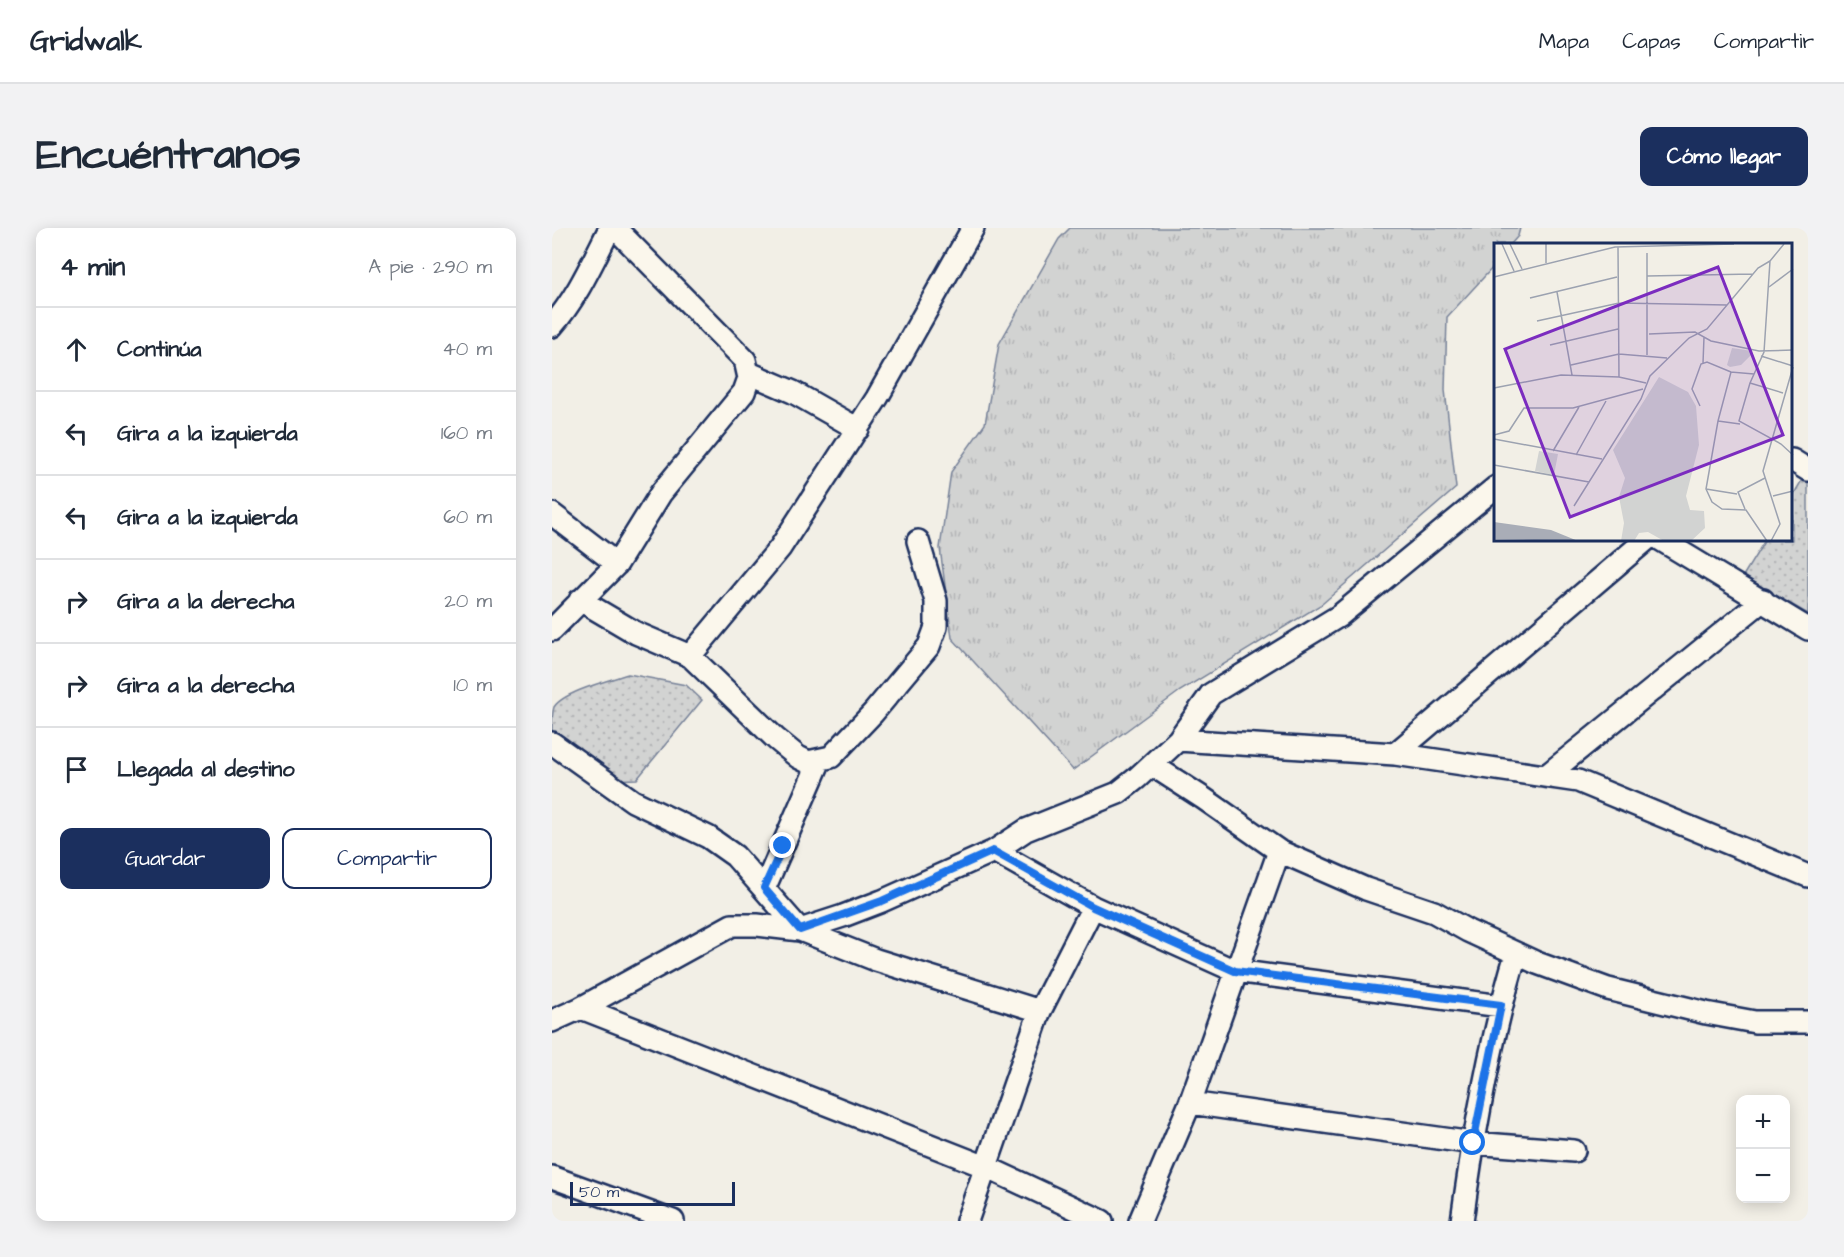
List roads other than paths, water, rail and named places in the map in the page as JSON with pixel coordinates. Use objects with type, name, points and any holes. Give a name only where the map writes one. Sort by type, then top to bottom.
[{"type":"street","points":[[552,326],[582,281],[610,228]]},
{"type":"street","points":[[552,630],[617,564],[662,493],[747,386],[749,373],[745,360],[615,228]]},
{"type":"street","points":[[690,657],[780,548],[877,399],[973,228]]},
{"type":"street","points":[[749,373],[793,392],[858,429]]},
{"type":"street","points":[[1793,461],[1808,470]]},
{"type":"street","points":[[800,930],[882,901],[993,851],[1026,830],[1118,793],[1178,740],[1211,694],[1339,616],[1494,489]]},
{"type":"street","points":[[552,514],[617,564]]},
{"type":"street","points":[[580,600],[636,633],[690,657],[798,757],[808,762],[820,760],[831,757],[929,646],[936,627],[936,601],[918,541]]},
{"type":"street","points":[[1395,754],[1644,542]]},
{"type":"street","points":[[1664,542],[1808,629]]},
{"type":"street","points":[[1546,776],[1763,600]]},
{"type":"street","points":[[1178,740],[1395,754],[1578,781],[1808,876]]},
{"type":"street","points":[[552,743],[633,801],[708,837],[735,856],[800,930]]},
{"type":"street","points":[[764,888],[820,760]]},
{"type":"street","points":[[1152,765],[1279,851],[1366,889],[1434,912],[1516,954],[1581,979],[1656,1002],[1755,1022],[1808,1022]]},
{"type":"street","points":[[993,851],[1093,907],[1235,971],[1501,1005]]},
{"type":"street","points":[[1140,1221],[1190,1103],[1279,851]]},
{"type":"street","points":[[967,1221],[1040,1011],[1093,907]]},
{"type":"street","points":[[552,1021],[581,1008],[732,925],[757,925],[800,930],[876,960],[1040,1011]]},
{"type":"street","points":[[1462,1221],[1473,1143],[1501,1005],[1516,954]]},
{"type":"street","points":[[581,1008],[986,1167],[1102,1221]]},
{"type":"street","points":[[1190,1103],[1473,1143],[1574,1151]]},
{"type":"street","points":[[552,1177],[673,1221]]}]
